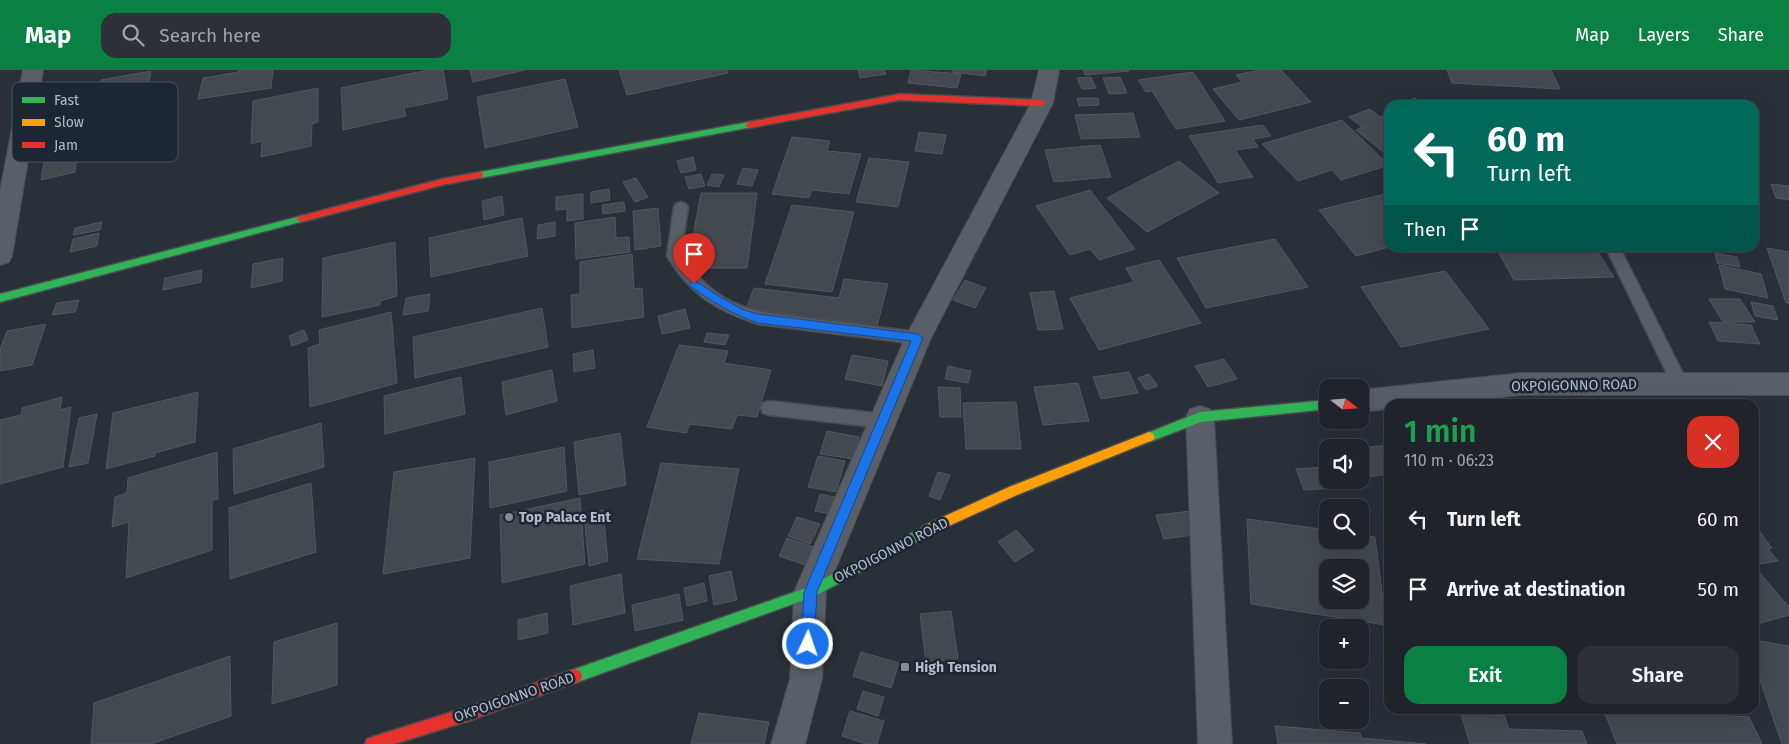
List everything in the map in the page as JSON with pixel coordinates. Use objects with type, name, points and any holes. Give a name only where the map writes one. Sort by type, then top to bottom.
[{"type":"street","points":[[788,744],[806,679],[810,592],[918,338],[1042,103],[1049,70]]},
{"type":"street","points":[[0,298],[442,182],[900,97],[1042,103]]},
{"type":"street","points":[[0,256],[17,162]]},
{"type":"street","name":"OKPOIGONNO ROAD","points":[[1369,400],[1521,384],[1789,384]]},
{"type":"street","name":"OKPOIGONNO ROAD","points":[[372,744],[468,714],[810,592],[929,528],[1004,494],[1200,417],[1319,405]]},
{"type":"street","points":[[1200,417],[1215,744]]},
{"type":"lane","points":[[680,207],[674,256],[694,284],[718,301],[740,313],[758,318],[918,338]]},
{"type":"lane","points":[[1615,252],[1680,384]]},
{"type":"lane","points":[[769,408],[883,421]]},
{"type":"building","points":[[239,70],[273,70],[271,88],[198,99],[203,78],[239,72]]},
{"type":"building","points":[[428,70],[443,70],[448,99],[404,108],[406,116],[343,130],[341,88]]},
{"type":"building","points":[[470,70],[525,70],[473,82]]},
{"type":"building","points":[[619,70],[726,70],[728,73],[627,95]]},
{"type":"building","points":[[858,70],[884,70],[886,74],[860,78]]},
{"type":"building","points":[[911,70],[961,74],[957,88],[908,83]]},
{"type":"building","points":[[953,70],[987,70],[985,76],[952,72]]},
{"type":"building","points":[[1083,70],[1128,70],[1129,71],[1085,75]]},
{"type":"building","points":[[1259,70],[1281,70],[1311,102],[1239,120],[1213,89],[1242,82],[1236,75]]},
{"type":"building","points":[[1447,70],[1551,70],[1560,89],[1452,83]]},
{"type":"building","points":[[151,71],[149,82],[101,82],[101,80]]},
{"type":"building","points":[[1193,72],[1225,121],[1176,129],[1152,91],[1146,92],[1138,80]]},
{"type":"building","points":[[1091,77],[1096,88],[1082,89],[1077,78]]},
{"type":"building","points":[[1120,77],[1127,93],[1109,94],[1103,78]]},
{"type":"building","points":[[565,79],[578,127],[485,148],[477,97]]},
{"type":"building","points":[[318,88],[318,122],[312,124],[311,146],[261,157],[262,141],[251,144],[253,101]]},
{"type":"building","points":[[1077,98],[1098,98],[1099,105],[1079,106]]},
{"type":"building","points":[[1370,109],[1380,117],[1384,115],[1384,152],[1356,130],[1362,127],[1349,117]]},
{"type":"building","points":[[1133,113],[1140,137],[1081,139],[1075,115]]},
{"type":"building","points":[[1342,120],[1384,160],[1384,167],[1341,180],[1332,170],[1298,181],[1262,144]]},
{"type":"building","points":[[1263,125],[1271,136],[1253,139],[1258,147],[1235,150],[1253,177],[1218,183],[1189,136]]},
{"type":"building","points":[[919,132],[946,135],[942,154],[915,151]]},
{"type":"building","points":[[792,137],[830,141],[827,151],[861,154],[849,194],[812,190],[809,198],[772,194]]},
{"type":"building","points":[[1100,145],[1111,177],[1054,182],[1045,150]]},
{"type":"building","points":[[693,157],[696,170],[681,173],[677,161]]},
{"type":"building","points":[[869,158],[909,162],[898,207],[856,202]]},
{"type":"building","points":[[1179,161],[1219,193],[1147,232],[1107,198]]},
{"type":"building","points":[[44,162],[80,162],[76,163],[75,172],[41,180]]},
{"type":"building","points":[[743,168],[758,170],[752,186],[737,184]]},
{"type":"building","points":[[701,174],[705,186],[689,189],[685,177]]},
{"type":"building","points":[[712,174],[724,175],[719,187],[707,185]]},
{"type":"building","points":[[636,178],[648,197],[635,202],[623,182]]},
{"type":"building","points":[[1771,184],[1789,186],[1789,200],[1776,198]]},
{"type":"building","points":[[609,189],[610,200],[591,203],[591,192]]},
{"type":"building","points":[[1090,190],[1135,249],[1099,260],[1090,249],[1070,255],[1036,206]]},
{"type":"building","points":[[701,193],[757,193],[747,268],[687,268]]},
{"type":"building","points":[[583,194],[583,219],[567,221],[567,209],[556,210],[556,197]]},
{"type":"building","points":[[1384,194],[1384,248],[1356,256],[1319,210]]},
{"type":"building","points":[[502,196],[504,215],[484,220],[482,201]]},
{"type":"building","points":[[624,202],[625,211],[603,214],[602,205]]},
{"type":"building","points":[[792,205],[854,212],[832,292],[765,284]]},
{"type":"building","points":[[658,208],[661,246],[635,250],[633,211]]},
{"type":"building","points":[[615,217],[616,238],[629,237],[630,252],[576,259],[575,223]]},
{"type":"building","points":[[522,218],[528,256],[431,277],[429,238]]},
{"type":"building","points":[[102,222],[100,230],[73,235],[75,228]]},
{"type":"building","points":[[555,222],[555,236],[537,239],[538,225]]},
{"type":"building","points":[[99,233],[97,246],[70,252],[73,239]]},
{"type":"building","points":[[1275,239],[1308,287],[1206,308],[1177,258]]},
{"type":"building","points":[[395,242],[397,296],[380,301],[380,305],[322,317],[323,258]]},
{"type":"building","points":[[1767,248],[1789,252],[1789,303],[1786,303]]},
{"type":"building","points":[[1498,252],[1598,252],[1614,277],[1514,280]]},
{"type":"building","points":[[1715,253],[1737,257],[1740,267],[1717,263]]},
{"type":"building","points":[[632,254],[634,289],[642,288],[644,317],[572,328],[571,295],[580,294],[580,262]]},
{"type":"building","points":[[283,258],[282,281],[251,288],[253,264]]},
{"type":"building","points":[[1159,260],[1201,323],[1099,350],[1070,298],[1134,282],[1126,268]]},
{"type":"building","points":[[1719,265],[1761,274],[1768,298],[1725,289]]},
{"type":"building","points":[[202,270],[201,282],[163,290],[165,278]]},
{"type":"building","points":[[1445,271],[1489,329],[1401,347],[1361,287]]},
{"type":"building","points":[[844,279],[888,284],[877,326],[746,309],[754,288],[839,298]]},
{"type":"building","points":[[965,280],[986,288],[975,308],[953,300]]},
{"type":"building","points":[[1054,291],[1063,329],[1038,330],[1030,293]]},
{"type":"building","points":[[430,294],[428,311],[403,315],[406,298]]},
{"type":"building","points":[[1709,299],[1740,299],[1755,322],[1723,322]]},
{"type":"building","points":[[79,300],[75,312],[52,315],[57,303]]},
{"type":"building","points":[[1751,302],[1773,306],[1778,320],[1755,316]]},
{"type":"building","points":[[542,308],[548,347],[415,378],[413,337]]},
{"type":"building","points":[[685,309],[690,328],[662,334],[658,316]]},
{"type":"building","points":[[391,312],[397,383],[310,407],[308,348],[320,344],[319,330]]},
{"type":"building","points":[[1709,322],[1751,325],[1760,344],[1718,341]]},
{"type":"building","points":[[46,324],[32,365],[0,371],[0,350],[7,331]]},
{"type":"building","points":[[304,330],[308,340],[292,346],[289,336]]},
{"type":"building","points":[[707,333],[729,335],[725,345],[704,342]]},
{"type":"building","points":[[679,345],[728,351],[724,363],[771,370],[757,417],[737,415],[732,429],[690,424],[686,433],[647,427]]},
{"type":"building","points":[[593,350],[595,368],[574,372],[573,354]]},
{"type":"building","points":[[852,355],[888,361],[882,386],[845,379]]},
{"type":"building","points":[[1224,359],[1237,379],[1208,387],[1195,366]]},
{"type":"building","points":[[948,366],[971,371],[968,383],[945,379]]},
{"type":"building","points":[[552,370],[557,401],[506,415],[502,382]]},
{"type":"building","points":[[1129,372],[1138,393],[1101,399],[1093,377]]},
{"type":"building","points":[[1149,374],[1158,386],[1146,390],[1138,378]]},
{"type":"building","points":[[461,377],[465,414],[385,434],[384,396]]},
{"type":"building","points":[[1078,383],[1089,421],[1043,425],[1034,387]]},
{"type":"building","points":[[938,387],[960,388],[961,417],[940,417]]},
{"type":"building","points":[[198,392],[195,442],[155,453],[155,456],[106,469],[113,413]]},
{"type":"building","points":[[62,397],[60,410],[71,407],[63,467],[0,484],[0,420],[21,415],[22,408]]},
{"type":"building","points":[[1016,402],[1021,449],[966,449],[963,403]]},
{"type":"building","points":[[97,414],[88,463],[69,467],[79,418]]},
{"type":"building","points":[[321,423],[324,467],[234,494],[233,449]]},
{"type":"building","points":[[827,431],[859,437],[853,459],[820,454]]},
{"type":"building","points":[[620,433],[626,485],[579,495],[574,442]]},
{"type":"building","points":[[1384,446],[1384,475],[1369,477],[1369,447]]},
{"type":"building","points":[[564,447],[567,491],[490,508],[489,462]]},
{"type":"building","points":[[217,452],[218,499],[212,500],[212,550],[126,578],[129,522],[112,527],[115,497],[127,493],[128,478]]},
{"type":"building","points":[[818,456],[845,461],[836,492],[808,487]]},
{"type":"building","points":[[475,458],[470,558],[383,574],[394,472]]},
{"type":"building","points":[[661,463],[739,469],[719,564],[637,559]]},
{"type":"building","points":[[1319,467],[1319,489],[1304,490],[1296,469]]},
{"type":"building","points":[[938,472],[950,475],[940,500],[929,496]]},
{"type":"building","points":[[311,483],[316,552],[230,579],[229,508]]},
{"type":"building","points":[[820,494],[835,497],[831,514],[815,511]]},
{"type":"building","points":[[580,498],[585,564],[502,583],[500,515]]},
{"type":"building","points":[[603,510],[608,561],[589,566],[584,515]]},
{"type":"building","points":[[1192,511],[1200,534],[1164,539],[1156,515]]},
{"type":"building","points":[[797,517],[820,524],[810,544],[788,536]]},
{"type":"building","points":[[1247,519],[1319,529],[1319,549],[1369,549],[1369,536],[1375,537],[1384,609],[1384,625],[1369,622],[1369,619],[1347,619],[1251,604]]},
{"type":"building","points":[[1016,530],[1034,550],[1015,562],[998,542]]},
{"type":"building","points":[[1759,531],[1772,548],[1768,549],[1778,561],[1759,564]]},
{"type":"building","points":[[787,538],[814,547],[805,565],[779,556]]},
{"type":"building","points":[[731,571],[737,600],[714,605],[709,576]]},
{"type":"building","points":[[1759,572],[1789,607],[1789,615],[1759,624]]},
{"type":"building","points":[[621,574],[625,613],[573,625],[570,586]]},
{"type":"building","points":[[704,583],[707,601],[687,606],[684,588]]},
{"type":"building","points":[[679,594],[683,620],[635,631],[632,605]]},
{"type":"building","points":[[951,611],[958,659],[926,662],[920,614]]},
{"type":"building","points":[[547,613],[548,633],[518,640],[518,620]]},
{"type":"building","points":[[337,623],[337,685],[272,704],[274,642]]},
{"type":"building","points":[[1759,641],[1789,646],[1789,744],[1782,744],[1759,677]]},
{"type":"building","points":[[861,652],[899,663],[891,688],[853,676]]},
{"type":"building","points":[[230,656],[231,716],[151,744],[91,744],[94,703]]},
{"type":"building","points":[[863,691],[884,697],[878,716],[857,709]]},
{"type":"building","points":[[850,711],[884,721],[877,744],[866,744],[842,736]]},
{"type":"building","points":[[699,713],[769,722],[764,744],[691,744]]},
{"type":"building","points":[[1461,714],[1504,715],[1509,729],[1582,731],[1587,744],[1470,744]]},
{"type":"building","points":[[1605,714],[1725,714],[1726,716],[1749,717],[1762,744],[1617,744]]},
{"type":"building","points":[[1275,726],[1360,733],[1361,738],[1426,744],[1278,744]]},
{"type":"traffic: fast","points":[[480,175],[749,125]]},
{"type":"traffic: fast","points":[[0,298],[301,219]]},
{"type":"traffic: fast","points":[[1149,437],[1200,417],[1319,405]]},
{"type":"traffic: fast","points":[[575,676],[810,592],[927,530]]},
{"type":"traffic: slow","points":[[927,530],[1013,491],[1149,437]]},
{"type":"traffic: jam","points":[[749,125],[900,97],[1042,103]]},
{"type":"traffic: jam","points":[[301,219],[442,182],[480,175]]},
{"type":"traffic: jam","points":[[372,744],[468,714],[575,676]]},
{"type":"place","name":"Top Palace Ent","points":[[509,517]]},
{"type":"place","name":"High Tension","points":[[905,667]]},
{"type":"route","points":[[694,284],[718,301],[740,313],[758,318],[918,338],[810,592],[808,644]]}]
